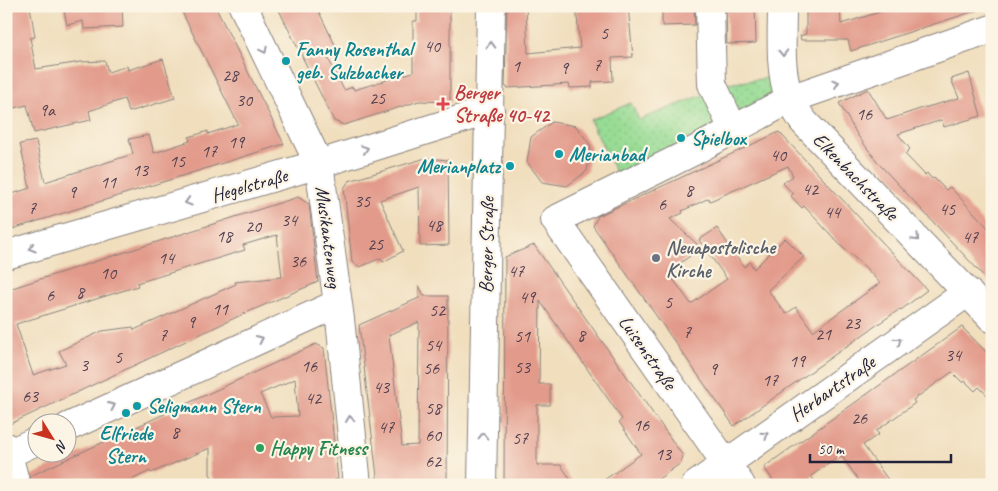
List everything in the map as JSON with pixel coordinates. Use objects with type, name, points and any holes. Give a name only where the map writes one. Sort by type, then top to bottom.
[{"type":"street","name":"Musikantenweg","points":[[242,6],[319,164],[357,485]]},
{"type":"street","name":"Berger Straße","points":[[482,485],[491,6]]},
{"type":"street","points":[[710,6],[712,84],[733,129],[790,99],[992,29]]},
{"type":"street","name":"Elkenbachstraße","points":[[782,6],[783,71],[790,99],[803,120],[992,318]]},
{"type":"street","name":"Hegelstraße","points":[[6,255],[319,164],[490,110]]},
{"type":"street","name":"Luisenstraße","points":[[733,129],[692,152],[555,220],[733,474]]},
{"type":"street","name":"Herbartstraße","points":[[696,485],[733,474],[968,292]]},
{"type":"street","points":[[78,422],[337,304]]},
{"type":"street","points":[[16,485],[7,452],[28,444]]},
{"type":"green space","points":[[775,77],[781,96],[734,119],[720,85]]},
{"type":"green space","points":[[708,93],[722,122],[617,175],[590,120],[631,103],[639,120]]},
{"type":"building","points":[[6,6],[30,6],[35,37],[30,38],[36,69],[81,62],[105,61],[108,72],[127,66],[128,70],[163,59],[175,98],[129,112],[124,99],[89,111],[91,120],[34,133],[27,105],[6,110]]},
{"type":"building","points":[[63,6],[122,6],[123,27],[84,29],[83,21],[67,25]]},
{"type":"building","points":[[179,6],[215,6],[284,144],[6,231],[6,196],[30,188],[20,144],[36,141],[45,182],[133,154],[129,139],[149,135],[154,153],[190,141],[189,137],[208,131],[208,134],[238,124]]},
{"type":"building","points":[[277,6],[316,6],[337,49],[326,54],[344,90],[353,87],[354,90],[413,72],[413,21],[417,21],[417,6],[450,6],[450,102],[419,101],[344,125],[334,121]]},
{"type":"building","points":[[507,6],[526,6],[528,53],[580,48],[576,6],[628,6],[633,57],[612,58],[613,81],[592,82],[592,87],[570,88],[569,84],[508,88],[505,86]]},
{"type":"building","points":[[662,6],[694,6],[695,25],[662,26]]},
{"type":"building","points":[[726,6],[755,6],[756,43],[727,44]]},
{"type":"building","points":[[810,6],[840,6],[841,24],[899,6],[980,6],[981,9],[851,51],[848,40],[801,40],[800,36],[806,34],[806,11],[810,11]]},
{"type":"building","points":[[969,73],[981,116],[944,127],[942,120],[898,134],[910,149],[905,154],[925,175],[927,173],[932,179],[934,178],[946,190],[950,187],[992,232],[992,285],[880,165],[858,136],[839,103],[868,89],[887,120],[959,98],[951,79]]},
{"type":"building","name":"Merianbad","points":[[552,122],[576,126],[591,146],[587,171],[567,186],[542,182],[527,162],[531,137]]},
{"type":"building","points":[[779,132],[927,290],[734,426],[593,226],[598,216]],"holes":[[[788,166],[793,176],[783,183],[793,194],[791,196],[802,208],[804,206],[842,247],[880,283],[813,331],[796,307],[786,314],[768,290],[804,257],[785,238],[754,269],[750,262],[744,267],[717,228],[699,240],[727,279],[691,304],[668,272],[701,248],[670,219],[709,198],[710,201]]]},
{"type":"building","points":[[426,158],[448,160],[449,245],[420,246],[419,187],[380,200],[403,251],[383,262],[381,258],[360,267],[352,262],[344,188],[349,181]]},
{"type":"building","points":[[298,197],[309,204],[318,282],[241,315],[10,424],[6,411],[6,290]],"holes":[[[277,235],[282,277],[235,282],[236,284],[134,330],[133,327],[102,331],[59,351],[66,364],[33,375],[16,324],[138,286],[137,283],[245,250],[243,245]]]},
{"type":"building","points":[[534,245],[683,456],[681,463],[650,485],[597,485],[641,454],[619,422],[622,419],[540,301],[539,384],[550,384],[550,405],[537,405],[537,465],[561,465],[574,485],[504,485],[505,257]]},
{"type":"building","points":[[419,285],[424,296],[448,296],[447,485],[378,485],[359,325],[419,298]],"holes":[[[419,322],[418,445],[402,446],[389,335]]]},
{"type":"building","points":[[962,327],[992,358],[992,400],[979,387],[975,391],[952,372],[913,400],[915,403],[876,431],[879,434],[863,445],[892,485],[862,485],[841,455],[811,476],[817,485],[776,485],[764,467]]},
{"type":"building","points":[[316,344],[324,348],[338,479],[334,480],[334,485],[217,485],[210,474],[210,448],[151,473],[150,471],[121,485],[31,485],[30,476],[56,464],[78,464],[78,454]],"holes":[[[295,379],[298,416],[271,417],[260,394]]]},
{"type":"place","name":"Fanny Rosenthal geb. Sulzbacher","points":[[286,61]]},
{"type":"place","name":"Berger Straße 40-42","points":[[443,104]]},
{"type":"place","name":"Spielbox","points":[[681,138]]},
{"type":"place","name":"Merianbad","points":[[559,154]]},
{"type":"place","name":"Merianplatz","points":[[510,166]]},
{"type":"place","name":"Neuapostolische Kirche","points":[[656,258]]},
{"type":"place","name":"Seligmann Stern","points":[[137,406]]},
{"type":"place","name":"Elfriede Stern","points":[[126,413]]},
{"type":"place","name":"Happy Fitness","points":[[260,448]]}]
